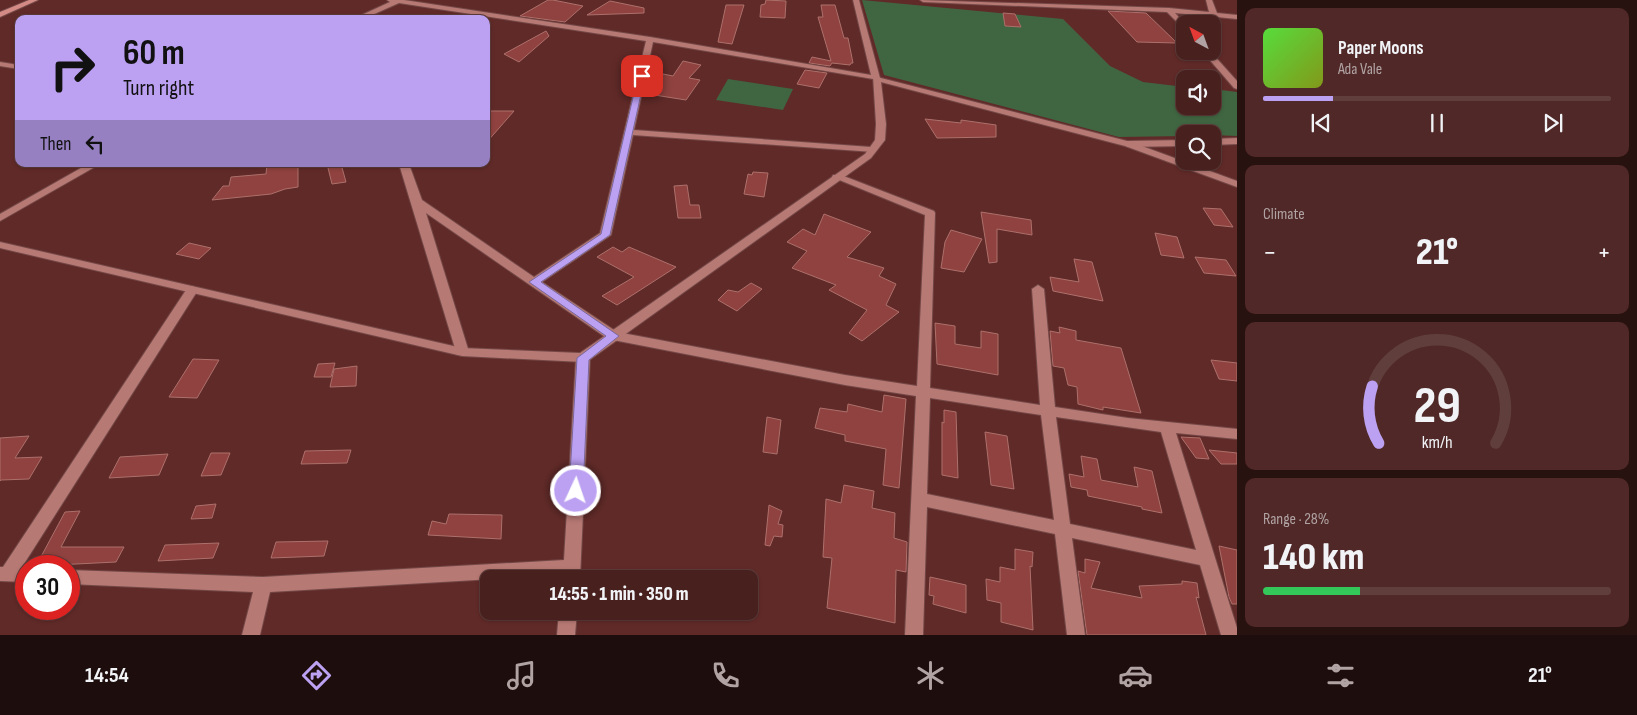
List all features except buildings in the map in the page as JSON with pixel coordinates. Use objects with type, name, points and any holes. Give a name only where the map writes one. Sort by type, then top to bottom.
[{"type":"main road","points":[[0,15],[35,0]]},
{"type":"street","points":[[0,245],[462,352],[583,358],[868,156],[880,140],[881,124],[876,78],[856,0]]},
{"type":"street","points":[[924,0],[1035,3],[1113,9],[1169,10],[1213,13],[1237,17]]},
{"type":"street","points":[[1108,0],[1113,9]]},
{"type":"street","points":[[1209,0],[1213,13]]},
{"type":"street","points":[[364,15],[393,1],[488,15]]},
{"type":"street","points":[[1169,10],[1176,18]]},
{"type":"street","points":[[490,15],[650,39],[876,78],[1128,144],[1237,184]]},
{"type":"street","points":[[534,282],[605,235],[650,39]]},
{"type":"street","points":[[1214,60],[1237,86]]},
{"type":"street","points":[[0,64],[15,66]]},
{"type":"street","points":[[629,132],[871,150]]},
{"type":"street","points":[[1221,142],[1237,141]]},
{"type":"street","points":[[1128,144],[1176,143]]},
{"type":"street","points":[[0,218],[90,167]]},
{"type":"street","points":[[405,167],[418,202],[462,352]]},
{"type":"street","points":[[837,177],[930,213],[914,635]]},
{"type":"street","points":[[418,202],[614,336],[845,380],[1128,423],[1237,434]]},
{"type":"street","points":[[1038,289],[1048,411],[1076,635]]},
{"type":"street","points":[[4,574],[192,290]]},
{"type":"street","points":[[571,570],[583,358]]},
{"type":"street","points":[[1167,426],[1230,635]]},
{"type":"street","points":[[919,499],[1207,560]]},
{"type":"street","points":[[80,577],[264,585],[480,577]]},
{"type":"street","points":[[251,635],[264,585]]},
{"type":"street","points":[[566,635],[567,620]]},
{"type":"green space","points":[[862,0],[1063,19],[1110,66],[1143,82],[1176,86],[1176,115],[1221,115],[1221,90],[1237,92],[1237,136],[1221,135],[1221,125],[1176,125],[1176,136],[1119,137],[884,75]]},
{"type":"green space","points":[[728,79],[793,89],[783,110],[716,100]]},
{"type":"route","points":[[576,491],[583,358],[614,336],[534,282],[605,235],[642,76]]}]
